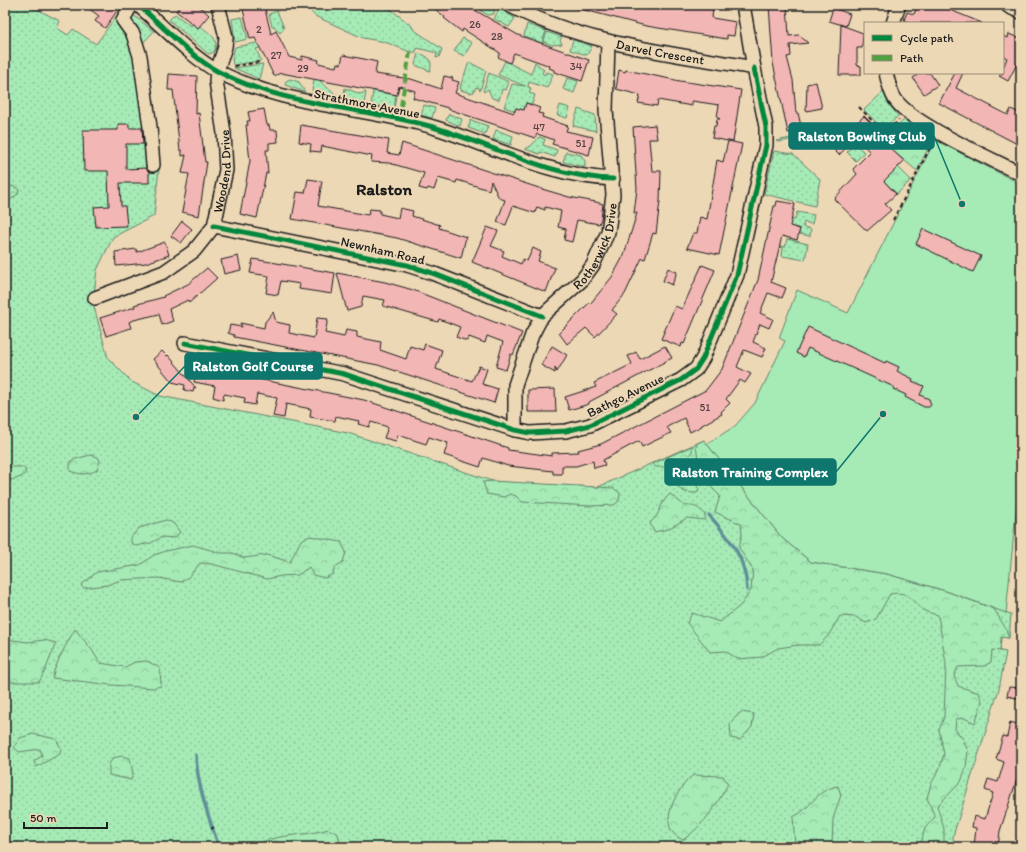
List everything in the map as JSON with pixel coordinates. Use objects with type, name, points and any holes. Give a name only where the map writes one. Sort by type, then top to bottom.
[{"type":"main road","points":[[1010,5],[1021,10]]},
{"type":"street","points":[[130,5],[123,20],[133,34],[138,45],[148,113],[153,164]]},
{"type":"street","name":"Strathmore Avenue","points":[[138,5],[202,61],[216,71],[246,84],[274,94],[307,102],[405,120],[568,173],[613,179]]},
{"type":"street","points":[[216,71],[221,61],[226,42],[218,5]]},
{"type":"street","name":"Darvel Crescent","points":[[509,5],[527,14],[564,28],[608,42],[754,68]]},
{"type":"street","points":[[743,5],[754,68]]},
{"type":"street","points":[[893,22],[899,5]]},
{"type":"street","name":"Rotherwick Drive","points":[[515,430],[515,385],[530,342],[542,316],[582,280],[593,265],[608,232],[612,214],[613,179],[606,110],[608,42]]},
{"type":"street","name":"Bathgo Avenue","points":[[185,343],[344,374],[515,430],[545,433],[590,425],[681,380],[692,373],[700,364],[738,275],[766,145],[766,127],[754,68]]},
{"type":"street","name":"Woodend Drive","points":[[95,298],[164,272],[194,251],[214,226],[226,170],[226,157],[216,71]]},
{"type":"street","points":[[886,74],[888,85],[896,100],[908,112],[939,131],[1021,174]]},
{"type":"street","name":"Newnham Road","points":[[214,226],[407,265],[432,273],[542,316]]},
{"type":"path","points":[[233,66],[262,62]]},
{"type":"path","points":[[859,107],[884,134],[908,112]]},
{"type":"path","points":[[893,220],[939,131]]},
{"type":"green space","points":[[5,5],[29,5],[60,21],[57,28],[68,35],[73,29],[96,44],[123,7],[154,31],[142,44],[159,169],[154,216],[113,237],[97,270],[93,303],[108,358],[132,382],[160,396],[348,433],[492,481],[598,487],[704,440],[782,538],[811,562],[887,574],[946,591],[1011,614],[1009,638],[1001,637],[1000,651],[1006,652],[999,689],[953,836],[954,847],[5,847]]},
{"type":"green space","points":[[305,5],[385,5],[412,26],[413,29],[442,49],[439,57],[436,58],[437,53],[417,48],[416,52],[410,52],[385,42],[363,38],[315,16]]},
{"type":"green space","points":[[482,5],[490,5],[494,8],[494,14],[488,15],[481,11]]},
{"type":"green space","points":[[499,9],[515,18],[509,27],[494,19]]},
{"type":"green space","points":[[277,11],[284,28],[280,33],[274,26],[272,26],[269,14]]},
{"type":"green space","points":[[175,14],[191,26],[193,23],[198,28],[200,26],[210,34],[216,43],[214,52],[209,54],[206,52],[169,20]]},
{"type":"green space","points":[[242,17],[248,39],[235,42],[232,19]]},
{"type":"green space","points":[[527,24],[546,31],[542,43],[524,36]]},
{"type":"green space","points":[[547,32],[562,37],[560,40],[562,44],[552,45],[543,42]]},
{"type":"green space","points":[[463,38],[472,43],[464,56],[454,51]]},
{"type":"green space","points":[[573,40],[592,46],[587,55],[570,50]]},
{"type":"green space","points":[[267,41],[262,47],[256,49],[261,60],[260,61],[233,65],[232,58],[235,47]]},
{"type":"green space","points":[[418,53],[429,59],[431,64],[430,71],[415,65]]},
{"type":"green space","points":[[505,61],[531,74],[535,62],[544,70],[542,73],[544,75],[546,72],[553,74],[547,88],[529,82],[528,87],[531,88],[529,93],[535,95],[532,104],[526,103],[524,110],[516,108],[515,111],[504,107],[512,84],[525,86],[498,75]]},
{"type":"green space","points":[[469,62],[486,71],[480,91],[479,88],[476,87],[474,92],[470,93],[461,90],[460,87]]},
{"type":"green space","points":[[262,64],[259,79],[234,68]]},
{"type":"green space","points":[[489,73],[509,82],[506,90],[502,89],[499,100],[492,98],[488,89],[484,92],[483,91]]},
{"type":"green space","points":[[315,76],[318,76],[323,85],[334,92],[336,95],[335,98],[315,94],[312,90]]},
{"type":"green space","points":[[567,78],[578,81],[574,93],[563,89]]},
{"type":"green space","points":[[290,79],[299,82],[305,92],[285,85],[286,81]]},
{"type":"green space","points":[[345,88],[360,94],[366,92],[364,104],[343,100]]},
{"type":"green space","points":[[373,91],[396,95],[394,109],[371,105]]},
{"type":"green space","points":[[883,92],[888,103],[898,116],[884,130],[864,110]]},
{"type":"green space","points":[[424,105],[435,108],[432,118],[421,115]]},
{"type":"green space","points":[[560,105],[570,108],[567,118],[557,115]]},
{"type":"green space","points":[[578,109],[595,115],[596,131],[573,126]]},
{"type":"green space","points":[[449,114],[462,119],[460,126],[446,120]]},
{"type":"green space","points":[[471,120],[488,126],[485,134],[468,128]]},
{"type":"green space","points":[[904,120],[933,138],[917,171],[888,148],[892,144],[885,138]]},
{"type":"green space","points":[[496,130],[513,136],[511,145],[493,139]]},
{"type":"green space","points":[[828,130],[830,131],[815,146],[807,137],[778,142],[776,141]]},
{"type":"green space","points":[[539,137],[545,139],[543,145],[557,150],[555,157],[540,152],[539,154],[525,149],[531,146]]},
{"type":"green space","points":[[935,140],[1021,184],[1021,462],[1006,613],[946,591],[887,574],[811,562],[782,538],[707,444],[735,426],[755,403],[785,341],[779,338],[797,290],[848,313]]},
{"type":"green space","points":[[855,144],[864,152],[856,161],[847,152]]},
{"type":"green space","points":[[774,151],[793,154],[820,179],[815,206],[764,194]]},
{"type":"green space","points":[[566,152],[581,155],[585,161],[585,167],[563,162]]},
{"type":"green space","points":[[898,167],[911,180],[897,194],[884,181]]},
{"type":"green space","points":[[12,186],[19,189],[18,194],[5,204],[5,193]]},
{"type":"green space","points":[[797,212],[814,215],[812,224],[804,222],[803,227],[811,229],[810,236],[799,234],[800,229],[789,226],[790,219],[795,220]]},
{"type":"green space","points":[[787,239],[808,244],[805,260],[782,256],[783,248],[780,246],[785,247]]},
{"type":"green space","points":[[704,440],[782,538],[811,562],[887,574],[946,591],[994,609],[1006,629],[1009,638],[1001,637],[1000,651],[992,650],[991,662],[984,666],[958,667],[954,676],[958,686],[979,693],[982,701],[975,723],[964,718],[956,719],[955,729],[963,739],[968,751],[966,767],[961,782],[937,806],[944,829],[944,847],[920,847],[925,828],[935,817],[927,798],[931,784],[939,770],[944,754],[939,730],[944,717],[946,664],[938,615],[920,608],[907,595],[897,593],[890,594],[876,619],[866,623],[856,617],[840,616],[828,636],[819,645],[798,645],[778,648],[762,657],[738,659],[725,651],[710,652],[687,623],[692,613],[720,622],[741,605],[751,590],[753,570],[739,548],[742,534],[741,524],[715,512],[720,496],[705,479],[698,460],[696,444]]},
{"type":"green space","points":[[692,446],[692,452],[676,467],[656,467],[652,464]]},
{"type":"green space","points":[[90,455],[98,457],[100,461],[97,470],[84,474],[70,471],[72,460]]},
{"type":"green space","points":[[5,467],[22,467],[26,470],[23,476],[5,482]]},
{"type":"green space","points":[[679,478],[686,484],[695,483],[699,489],[697,493],[687,492],[679,488],[675,483]]},
{"type":"green space","points":[[492,481],[613,488],[620,493],[619,501],[614,505],[591,506],[522,502],[516,496],[510,494],[504,497],[487,494],[483,482]]},
{"type":"green space","points":[[670,494],[685,506],[694,506],[701,510],[705,515],[705,520],[687,518],[668,529],[654,532],[650,523],[657,516],[663,502]]},
{"type":"green space","points":[[166,520],[173,523],[180,532],[175,538],[162,537],[151,543],[136,546],[131,543],[131,537],[139,528]]},
{"type":"green space","points":[[310,536],[341,542],[346,552],[343,562],[335,567],[333,574],[325,578],[313,575],[309,567],[298,575],[267,579],[212,564],[200,563],[190,576],[181,582],[158,578],[121,580],[107,585],[83,588],[81,585],[97,572],[140,565],[154,555],[193,545],[221,553],[233,553],[244,558],[267,555],[290,562],[301,540]]},
{"type":"green space","points":[[75,629],[92,650],[100,663],[125,667],[135,662],[147,661],[160,668],[161,686],[153,688],[112,685],[52,678],[59,659]]},
{"type":"green space","points":[[5,639],[28,642],[44,640],[56,643],[39,682],[5,682]]},
{"type":"green space","points":[[741,712],[754,714],[752,727],[740,740],[731,738],[730,723]]},
{"type":"green space","points":[[33,734],[56,739],[61,748],[60,754],[36,767],[34,761],[42,756],[40,749],[19,752],[14,747],[20,738]]},
{"type":"green space","points":[[122,756],[130,758],[133,774],[131,780],[109,775],[109,764],[113,758]]},
{"type":"green space","points":[[693,775],[723,776],[728,784],[709,815],[683,840],[671,830],[669,816],[678,793]]},
{"type":"green space","points":[[838,786],[841,795],[833,819],[832,847],[795,847],[793,817],[805,809],[823,792]]},
{"type":"green space","points":[[328,829],[338,834],[341,847],[252,847],[269,839]]},
{"type":"building","points":[[84,5],[107,5],[117,11],[105,28],[95,21],[99,16]]},
{"type":"building","points":[[181,5],[198,5],[209,15],[198,28],[176,11]]},
{"type":"building","points":[[242,5],[264,5],[271,34],[276,31],[289,57],[302,60],[302,56],[319,60],[318,63],[336,67],[337,63],[341,64],[343,55],[364,59],[377,62],[375,74],[411,79],[441,89],[444,76],[453,78],[452,80],[459,82],[455,93],[514,113],[516,108],[524,110],[526,103],[540,108],[538,113],[543,114],[542,117],[568,126],[566,131],[593,137],[589,155],[552,144],[554,140],[537,134],[535,138],[448,108],[413,98],[415,91],[399,86],[397,95],[281,73],[274,76],[255,38],[250,39]]},
{"type":"building","points":[[430,5],[466,5],[518,35],[589,60],[582,81],[554,72],[554,70],[549,68],[550,66],[514,53],[510,63],[498,57],[500,53],[463,29],[462,32]]},
{"type":"building","points":[[577,5],[636,5],[656,10],[657,5],[687,5],[713,9],[712,18],[736,22],[734,36],[727,35],[727,39],[646,26],[577,8]]},
{"type":"building","points":[[769,5],[787,5],[789,36],[799,35],[808,43],[790,45],[791,56],[787,57],[793,80],[796,113],[798,113],[802,130],[788,133],[773,63]]},
{"type":"building","points":[[918,5],[938,5],[980,22],[909,22],[904,20],[907,12],[914,14]]},
{"type":"building","points":[[833,8],[850,14],[846,26],[829,21]]},
{"type":"building","points":[[841,25],[863,33],[862,48],[857,48],[857,65],[861,66],[861,75],[839,75]]},
{"type":"building","points":[[1009,34],[1021,39],[1021,63],[1018,62],[1008,81],[999,76],[1004,74],[1004,66],[1007,58],[1004,56],[1004,36],[1008,38]]},
{"type":"building","points":[[619,70],[741,90],[733,142],[712,138],[714,126],[716,126],[717,119],[720,119],[717,117],[719,105],[692,101],[692,106],[658,100],[657,106],[638,103],[640,95],[616,89]]},
{"type":"building","points":[[169,74],[197,76],[196,114],[199,113],[205,162],[207,162],[199,216],[182,212],[189,174],[182,173],[186,155],[182,156],[182,150],[180,151],[173,90],[168,90]]},
{"type":"building","points":[[919,74],[931,74],[938,85],[924,94],[913,78]]},
{"type":"building","points":[[954,74],[963,74],[956,88],[1008,115],[1011,109],[1021,114],[1017,124],[1021,126],[1021,146],[939,103]]},
{"type":"building","points":[[816,82],[822,108],[806,111],[807,84]]},
{"type":"building","points":[[264,109],[267,125],[269,125],[270,130],[277,130],[278,142],[269,143],[269,150],[266,150],[268,173],[266,173],[257,218],[240,214],[250,161],[246,125],[248,125],[247,121],[250,121],[248,112]]},
{"type":"building","points":[[864,116],[892,144],[889,147],[904,161],[884,181],[896,194],[885,204],[891,210],[867,231],[834,199],[857,174],[853,169],[870,152],[856,138],[839,155],[831,147]]},
{"type":"building","points":[[118,124],[129,124],[129,128],[142,128],[143,144],[126,144],[126,169],[146,168],[149,172],[149,183],[120,183],[121,206],[125,206],[127,226],[96,227],[94,207],[109,206],[108,171],[84,171],[83,130],[118,130]]},
{"type":"building","points":[[301,125],[389,140],[387,153],[399,155],[402,143],[542,189],[569,197],[603,204],[601,219],[599,224],[577,220],[572,242],[564,240],[566,229],[558,227],[561,211],[545,207],[545,210],[537,207],[535,213],[513,206],[506,225],[497,222],[505,200],[499,198],[491,181],[489,190],[457,180],[456,183],[438,178],[434,190],[419,188],[424,173],[389,163],[371,162],[372,156],[322,146],[321,152],[310,151],[311,144],[299,142]]},
{"type":"building","points":[[655,125],[657,139],[649,139],[652,171],[661,171],[660,201],[656,234],[653,233],[645,259],[642,258],[625,294],[612,310],[617,314],[595,337],[586,328],[567,344],[559,333],[589,303],[590,304],[612,277],[624,255],[637,213],[634,213],[637,189],[633,127]]},
{"type":"building","points":[[728,141],[742,144],[719,255],[687,248],[693,233],[697,233],[700,217],[707,219],[717,160],[723,162]]},
{"type":"building","points":[[308,179],[322,181],[318,206],[368,215],[370,209],[380,210],[380,214],[398,218],[400,208],[413,211],[412,216],[440,225],[439,228],[466,237],[461,258],[397,238],[292,219],[297,192],[305,193]]},
{"type":"building","points":[[777,201],[795,204],[790,226],[800,229],[797,240],[782,236],[771,282],[786,288],[782,298],[768,293],[760,313],[773,319],[769,328],[760,324],[753,342],[766,348],[762,357],[744,350],[737,367],[751,374],[745,383],[740,380],[726,399],[730,403],[721,412],[722,414],[690,432],[684,418],[667,427],[671,433],[642,447],[639,441],[603,460],[605,465],[594,468],[593,461],[576,466],[562,466],[562,474],[553,474],[553,471],[508,466],[483,458],[480,467],[444,455],[448,443],[429,437],[426,444],[398,435],[396,441],[384,438],[388,427],[371,422],[369,427],[358,424],[359,421],[336,416],[335,421],[310,417],[311,409],[286,404],[284,418],[273,416],[277,398],[257,394],[255,405],[244,403],[245,398],[224,394],[223,400],[213,397],[215,386],[194,382],[197,367],[364,400],[508,448],[508,450],[552,456],[552,453],[579,452],[578,450],[601,444],[706,390],[722,369],[758,280],[774,206],[776,206]]},
{"type":"building","points":[[182,221],[192,229],[181,243],[171,236]]},
{"type":"building","points":[[487,227],[498,231],[491,246],[504,251],[502,256],[521,264],[523,259],[527,261],[533,248],[541,252],[538,261],[555,268],[546,292],[472,262]]},
{"type":"building","points":[[923,229],[981,256],[973,272],[916,244]]},
{"type":"building","points":[[165,242],[169,255],[146,263],[116,266],[115,252],[136,249],[137,252]]},
{"type":"building","points":[[238,256],[241,270],[224,274],[221,260]]},
{"type":"building","points":[[253,259],[335,273],[332,294],[299,289],[300,284],[281,281],[278,295],[266,293],[269,276],[250,273]]},
{"type":"building","points":[[702,265],[715,270],[684,344],[682,343],[681,347],[661,339],[675,306],[682,309]]},
{"type":"building","points":[[207,268],[217,278],[189,303],[188,300],[169,309],[173,321],[162,325],[159,314],[129,322],[131,328],[106,336],[100,318],[135,307],[134,305],[164,297],[163,296],[188,284]]},
{"type":"building","points":[[668,268],[677,272],[672,285],[663,281]]},
{"type":"building","points":[[337,273],[385,282],[413,290],[522,333],[513,355],[511,354],[506,370],[496,367],[503,342],[487,336],[485,343],[469,337],[467,341],[456,337],[460,327],[439,319],[438,322],[383,306],[385,300],[363,296],[361,307],[347,311]]},
{"type":"building","points":[[273,312],[276,322],[290,325],[289,333],[314,338],[317,318],[328,319],[325,333],[344,337],[346,330],[357,332],[357,337],[381,342],[380,350],[406,359],[410,346],[423,350],[425,344],[442,350],[436,369],[472,381],[479,366],[487,369],[482,384],[498,389],[494,403],[378,365],[234,337],[234,335],[228,333],[230,325],[242,327],[240,323],[264,328],[265,322]]},
{"type":"building","points":[[808,327],[885,363],[886,361],[899,367],[897,371],[913,379],[912,381],[924,386],[920,395],[929,399],[931,405],[929,407],[924,407],[905,397],[906,395],[893,389],[894,387],[808,348],[804,357],[796,353]]},
{"type":"building","points":[[552,346],[567,355],[557,372],[555,367],[555,373],[541,365]]},
{"type":"building","points":[[665,346],[672,358],[589,402],[589,404],[569,410],[565,397],[596,387],[594,383],[632,364],[628,356],[636,352],[640,359]]},
{"type":"building","points":[[162,351],[167,356],[168,355],[196,388],[194,387],[193,392],[184,390],[185,385],[172,382],[153,359]]},
{"type":"building","points":[[555,389],[556,412],[528,412],[528,390]]},
{"type":"building","points":[[1009,687],[1021,688],[1021,699],[1007,696]]},
{"type":"building","points":[[1010,722],[1021,725],[1021,767],[1000,831],[998,847],[974,847],[976,828],[972,827],[974,816],[985,819],[993,793],[985,790],[988,779],[998,782],[1004,762],[996,759],[1003,736],[1007,737]]},
{"type":"waterway","points":[[709,515],[736,549],[744,568],[747,590]]},
{"type":"waterway","points":[[196,755],[201,790],[219,847]]},
{"type":"marked path","points":[[399,118],[410,52]]},
{"type":"cycle path","points":[[138,5],[176,40],[207,65],[243,83],[296,99],[378,114],[433,127],[522,159],[567,173],[613,179]]},
{"type":"cycle path","points":[[185,343],[344,374],[515,430],[530,433],[566,431],[590,425],[681,380],[696,369],[703,358],[737,275],[766,145],[766,127],[754,68]]},
{"type":"cycle path","points":[[214,226],[407,265],[432,273],[542,316]]},
{"type":"place","name":"Ralston Bowling Club","points":[[962,204]]},
{"type":"place","name":"Ralston Training Complex","points":[[883,414]]},
{"type":"place","name":"Ralston Golf Course","points":[[136,417]]},
{"type":"district","name":"Ralston","points":[[384,189]]}]
